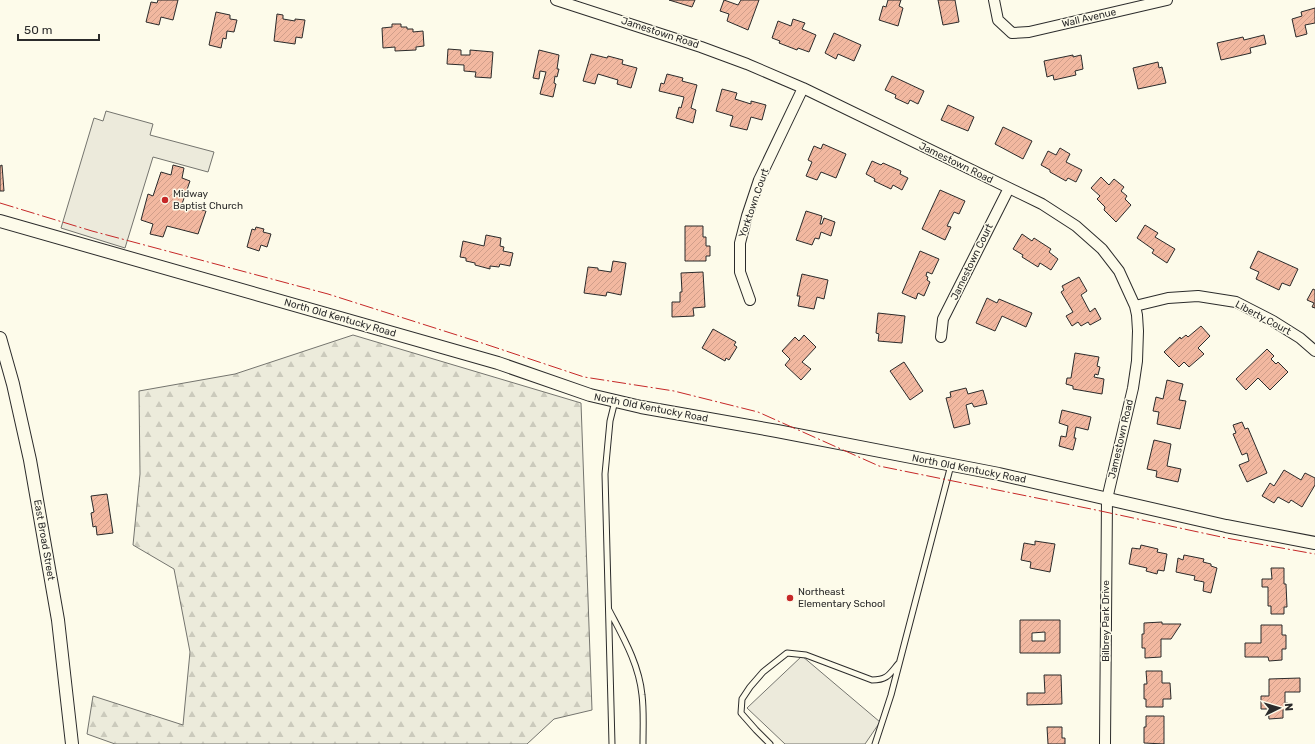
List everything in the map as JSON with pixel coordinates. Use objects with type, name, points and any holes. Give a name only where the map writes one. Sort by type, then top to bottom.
[{"type":"street","name":"Jamestown Road","points":[[556,0],[701,46],[803,88],[1048,208],[1076,226],[1102,249],[1119,271],[1136,306],[1138,331],[1137,361],[1133,388],[1107,498]]},
{"type":"street","name":"Wall Avenue","points":[[994,0],[998,20],[1012,33],[1029,32],[1167,0]]},
{"type":"street","name":"Yorktown Court","points":[[750,300],[740,272],[740,243],[747,216],[760,180],[803,88]]},
{"type":"street","name":"Jamestown Court","points":[[942,338],[943,319],[1009,188]]},
{"type":"street","name":"North Old Kentucky Road","points":[[0,221],[498,363],[590,395],[640,408],[778,431],[999,474],[1226,526],[1315,543]]},
{"type":"street","name":"Liberty Court","points":[[1136,306],[1168,298],[1198,296],[1236,302],[1273,321],[1300,338],[1315,351]]},
{"type":"street","name":"East Broad Street","points":[[0,338],[13,384],[30,460],[58,620],[72,744]]},
{"type":"street","name":"Bilbrey Park Drive","points":[[1105,744],[1107,498]]},
{"type":"lane","points":[[612,744],[605,474],[610,421],[616,401]]},
{"type":"lane","points":[[875,744],[900,662],[951,465]]},
{"type":"lane","points":[[609,609],[633,659],[640,681],[642,695],[643,744]]},
{"type":"lane","points":[[770,744],[741,713],[742,699],[763,672],[787,654],[806,655],[872,680],[881,680],[890,674],[900,662]]},
{"type":"green space","points":[[353,335],[581,403],[592,710],[554,719],[527,744],[115,744],[87,734],[93,696],[183,725],[190,652],[174,569],[133,545],[140,474],[139,391],[235,374]]},
{"type":"shaded area","points":[[106,111],[153,124],[150,135],[214,152],[208,172],[153,157],[125,248],[61,228],[94,118],[103,121]]},
{"type":"shaded area","points":[[802,656],[880,722],[865,744],[785,744],[747,708]]},
{"type":"building","points":[[158,0],[178,0],[173,20],[161,17],[159,25],[146,22],[151,2],[157,3]]},
{"type":"building","points":[[669,0],[695,0],[692,7]]},
{"type":"building","points":[[724,0],[738,5],[741,0],[759,0],[748,30],[727,21],[729,14],[720,11]]},
{"type":"building","points":[[888,0],[901,0],[899,6],[903,8],[898,26],[879,20],[883,6],[886,7]]},
{"type":"building","points":[[938,0],[955,0],[959,22],[943,25]]},
{"type":"building","points":[[1315,8],[1315,23],[1305,25],[1307,34],[1296,37],[1292,19],[1302,16],[1301,12]]},
{"type":"building","points":[[216,12],[230,15],[230,19],[237,20],[234,32],[227,31],[226,39],[223,38],[221,48],[209,45]]},
{"type":"building","points":[[277,14],[283,15],[283,19],[295,21],[295,19],[305,20],[302,38],[296,37],[295,44],[274,41]]},
{"type":"building","points":[[793,19],[805,23],[802,29],[816,35],[809,52],[798,48],[797,50],[779,43],[780,41],[772,38],[778,21],[791,26]]},
{"type":"building","points":[[392,24],[401,24],[401,27],[413,29],[413,32],[423,31],[424,46],[416,47],[416,50],[395,51],[395,47],[383,48],[382,28],[392,27]]},
{"type":"building","points":[[834,33],[861,45],[854,61],[838,54],[836,59],[825,53]]},
{"type":"building","points":[[1264,35],[1266,44],[1250,48],[1251,53],[1221,60],[1217,43],[1243,37],[1244,40]]},
{"type":"building","points":[[448,49],[461,50],[461,55],[470,55],[470,50],[493,52],[491,78],[475,77],[476,72],[464,71],[464,65],[447,64]]},
{"type":"building","points":[[539,50],[559,55],[557,69],[559,69],[557,77],[555,76],[554,83],[556,84],[553,97],[540,94],[546,72],[540,71],[539,79],[533,78]]},
{"type":"building","points":[[591,54],[623,60],[622,64],[637,68],[631,88],[617,84],[618,80],[598,74],[595,84],[583,81]]},
{"type":"building","points":[[1073,55],[1073,57],[1081,55],[1083,69],[1075,71],[1076,75],[1054,80],[1053,75],[1047,77],[1044,61]]},
{"type":"building","points":[[1158,62],[1159,68],[1162,67],[1166,83],[1138,89],[1133,68]]},
{"type":"building","points":[[667,74],[683,78],[682,81],[697,85],[691,108],[696,110],[693,123],[676,118],[684,97],[659,91],[661,83],[664,84]]},
{"type":"building","points":[[892,76],[924,91],[918,104],[910,100],[908,104],[895,98],[896,95],[885,90]]},
{"type":"building","points":[[722,89],[737,93],[735,99],[751,104],[751,101],[766,105],[762,120],[751,117],[747,130],[730,126],[733,116],[716,111]]},
{"type":"building","points":[[948,105],[974,117],[968,131],[941,120]]},
{"type":"building","points":[[1003,127],[1032,141],[1023,159],[995,144]]},
{"type":"building","points":[[823,144],[846,154],[836,178],[821,172],[817,180],[806,176],[812,162],[808,160],[814,146],[821,149]]},
{"type":"building","points":[[1060,148],[1070,154],[1066,162],[1082,170],[1076,182],[1068,178],[1066,181],[1041,165],[1048,151],[1056,155]]},
{"type":"building","points":[[872,161],[881,165],[883,163],[901,171],[900,174],[908,178],[902,190],[893,185],[891,189],[874,181],[875,179],[866,174]]},
{"type":"building","points":[[2,165],[4,191],[0,191],[0,166]]},
{"type":"building","name":"Midway Baptist Church","points":[[173,165],[184,168],[182,178],[190,181],[182,204],[206,211],[198,234],[167,226],[163,237],[150,234],[153,224],[141,220],[148,194],[153,196],[161,172],[171,175]]},
{"type":"building","points":[[1101,177],[1109,185],[1114,179],[1124,187],[1121,191],[1127,196],[1125,199],[1131,205],[1116,222],[1104,210],[1105,207],[1097,199],[1100,196],[1091,188]]},
{"type":"building","points":[[940,190],[965,201],[959,214],[954,212],[947,226],[951,227],[945,240],[922,229]]},
{"type":"building","points":[[806,211],[822,216],[820,224],[822,224],[824,218],[835,222],[831,236],[821,232],[819,239],[815,238],[812,245],[796,240]]},
{"type":"building","points":[[1145,225],[1158,233],[1155,237],[1175,249],[1167,263],[1152,253],[1154,250],[1137,238]]},
{"type":"building","points":[[685,226],[703,226],[703,237],[706,237],[706,246],[710,246],[710,256],[706,256],[706,261],[685,261]]},
{"type":"building","points":[[256,227],[264,229],[263,232],[271,234],[267,247],[261,245],[259,251],[247,247],[252,229],[255,230]]},
{"type":"building","points":[[1022,234],[1032,241],[1034,238],[1051,249],[1049,252],[1058,259],[1051,270],[1040,263],[1038,267],[1022,257],[1023,255],[1013,249]]},
{"type":"building","points":[[486,235],[501,238],[500,246],[504,247],[503,251],[513,253],[510,266],[500,264],[499,267],[490,266],[490,269],[475,265],[475,263],[466,261],[466,258],[460,257],[463,241],[484,246]]},
{"type":"building","points":[[920,251],[939,259],[932,274],[927,272],[927,280],[930,282],[924,296],[918,293],[916,299],[902,293]]},
{"type":"building","points":[[1258,251],[1298,269],[1290,286],[1282,283],[1279,290],[1256,279],[1259,272],[1250,268]]},
{"type":"building","points":[[613,261],[626,263],[621,295],[607,292],[606,296],[584,293],[588,267],[611,272]]},
{"type":"building","points":[[703,272],[705,307],[693,308],[694,316],[672,317],[672,302],[680,302],[680,292],[682,292],[681,273]]},
{"type":"building","points":[[802,274],[828,280],[824,299],[817,297],[814,309],[798,306],[800,296],[797,296]]},
{"type":"building","points":[[1079,277],[1087,291],[1081,295],[1090,312],[1095,308],[1101,319],[1090,325],[1088,322],[1081,326],[1078,322],[1072,326],[1066,316],[1073,312],[1061,292],[1064,290],[1062,286]]},
{"type":"building","points":[[1313,289],[1315,290],[1315,308],[1312,307],[1314,303],[1307,300]]},
{"type":"building","points":[[987,298],[997,303],[999,299],[1032,313],[1026,327],[1002,316],[995,331],[976,323]]},
{"type":"building","points":[[878,313],[905,316],[902,343],[878,341],[879,334],[876,333]]},
{"type":"building","points":[[1201,326],[1210,336],[1198,348],[1204,354],[1189,367],[1184,362],[1179,367],[1164,352],[1180,337],[1181,339],[1186,335],[1188,337]]},
{"type":"building","points":[[713,329],[736,342],[734,345],[737,347],[729,360],[726,358],[725,361],[702,348]]},
{"type":"building","points":[[804,335],[816,347],[802,362],[811,369],[801,380],[785,365],[790,359],[782,351],[795,337],[799,341]]},
{"type":"building","points":[[1267,349],[1274,356],[1271,359],[1276,364],[1278,362],[1288,372],[1270,390],[1258,378],[1246,390],[1236,379]]},
{"type":"building","points":[[1075,353],[1099,357],[1097,366],[1100,367],[1098,375],[1095,374],[1094,377],[1104,379],[1102,394],[1073,389],[1073,386],[1066,384],[1067,378],[1071,378]]},
{"type":"building","points":[[904,362],[923,391],[910,400],[890,371]]},
{"type":"building","points":[[1167,380],[1183,384],[1179,400],[1186,401],[1180,429],[1157,424],[1159,412],[1153,411],[1156,397],[1163,399]]},
{"type":"building","points":[[966,388],[968,394],[983,390],[987,404],[974,407],[972,403],[966,405],[970,424],[954,428],[946,398],[951,397],[950,392]]},
{"type":"building","points":[[1062,410],[1091,417],[1088,430],[1076,427],[1074,438],[1076,438],[1073,450],[1059,446],[1061,436],[1066,437],[1068,426],[1059,423]]},
{"type":"building","points":[[1242,422],[1245,429],[1248,428],[1267,473],[1247,482],[1239,465],[1249,461],[1247,453],[1242,455],[1233,434],[1236,433],[1233,425]]},
{"type":"building","points":[[1154,440],[1171,444],[1167,466],[1181,469],[1178,482],[1156,477],[1157,471],[1147,469]]},
{"type":"building","points":[[1284,470],[1301,480],[1305,473],[1315,478],[1315,485],[1302,507],[1291,500],[1289,503],[1278,497],[1274,503],[1262,496],[1270,483],[1274,486]]},
{"type":"building","points":[[107,494],[113,533],[97,535],[96,526],[93,527],[91,513],[94,512],[91,496]]},
{"type":"building","points":[[1035,541],[1055,544],[1050,572],[1030,568],[1031,562],[1021,560],[1024,543],[1035,545]]},
{"type":"building","points":[[1141,545],[1158,549],[1157,552],[1167,554],[1164,571],[1158,570],[1157,574],[1146,571],[1147,568],[1129,564],[1132,548],[1140,549]]},
{"type":"building","points":[[1184,555],[1204,559],[1203,562],[1211,564],[1211,566],[1217,568],[1211,593],[1203,591],[1204,582],[1194,580],[1195,576],[1176,572],[1178,558],[1183,560]]},
{"type":"building","points":[[1271,568],[1284,568],[1284,584],[1286,584],[1287,607],[1284,607],[1284,614],[1271,614],[1271,606],[1268,606],[1268,587],[1262,587],[1262,579],[1272,579]]},
{"type":"building","points":[[1020,620],[1060,620],[1060,653],[1020,653]],"holes":[[[1045,632],[1045,641],[1032,641],[1032,633]]]},
{"type":"building","points":[[1162,622],[1162,624],[1181,624],[1171,639],[1161,639],[1161,657],[1145,658],[1145,648],[1142,648],[1144,623]]},
{"type":"building","points":[[1261,625],[1282,625],[1282,635],[1286,635],[1286,649],[1282,649],[1282,660],[1269,661],[1268,657],[1245,657],[1245,643],[1261,643]]},
{"type":"building","points":[[1146,671],[1162,671],[1162,683],[1170,683],[1171,699],[1163,699],[1163,707],[1146,707],[1146,699],[1144,699],[1144,684],[1147,684]]},
{"type":"building","points":[[1044,675],[1061,675],[1062,704],[1027,705],[1027,693],[1045,693]]},
{"type":"building","points":[[1300,678],[1300,692],[1285,692],[1285,703],[1288,703],[1289,710],[1283,710],[1283,718],[1269,719],[1268,709],[1261,709],[1261,696],[1269,696],[1269,679]]},
{"type":"building","points":[[1146,716],[1164,716],[1164,744],[1144,743]]},
{"type":"building","points":[[1047,727],[1062,727],[1062,738],[1065,738],[1065,744],[1048,744]]},
{"type":"power","points":[[0,203],[92,231],[328,294],[584,377],[674,391],[758,412],[879,466],[1226,538],[1315,554]]},
{"type":"place","name":"Midway Baptist Church","points":[[165,200]]},
{"type":"place","name":"Northeast Elementary School","points":[[790,598]]}]
